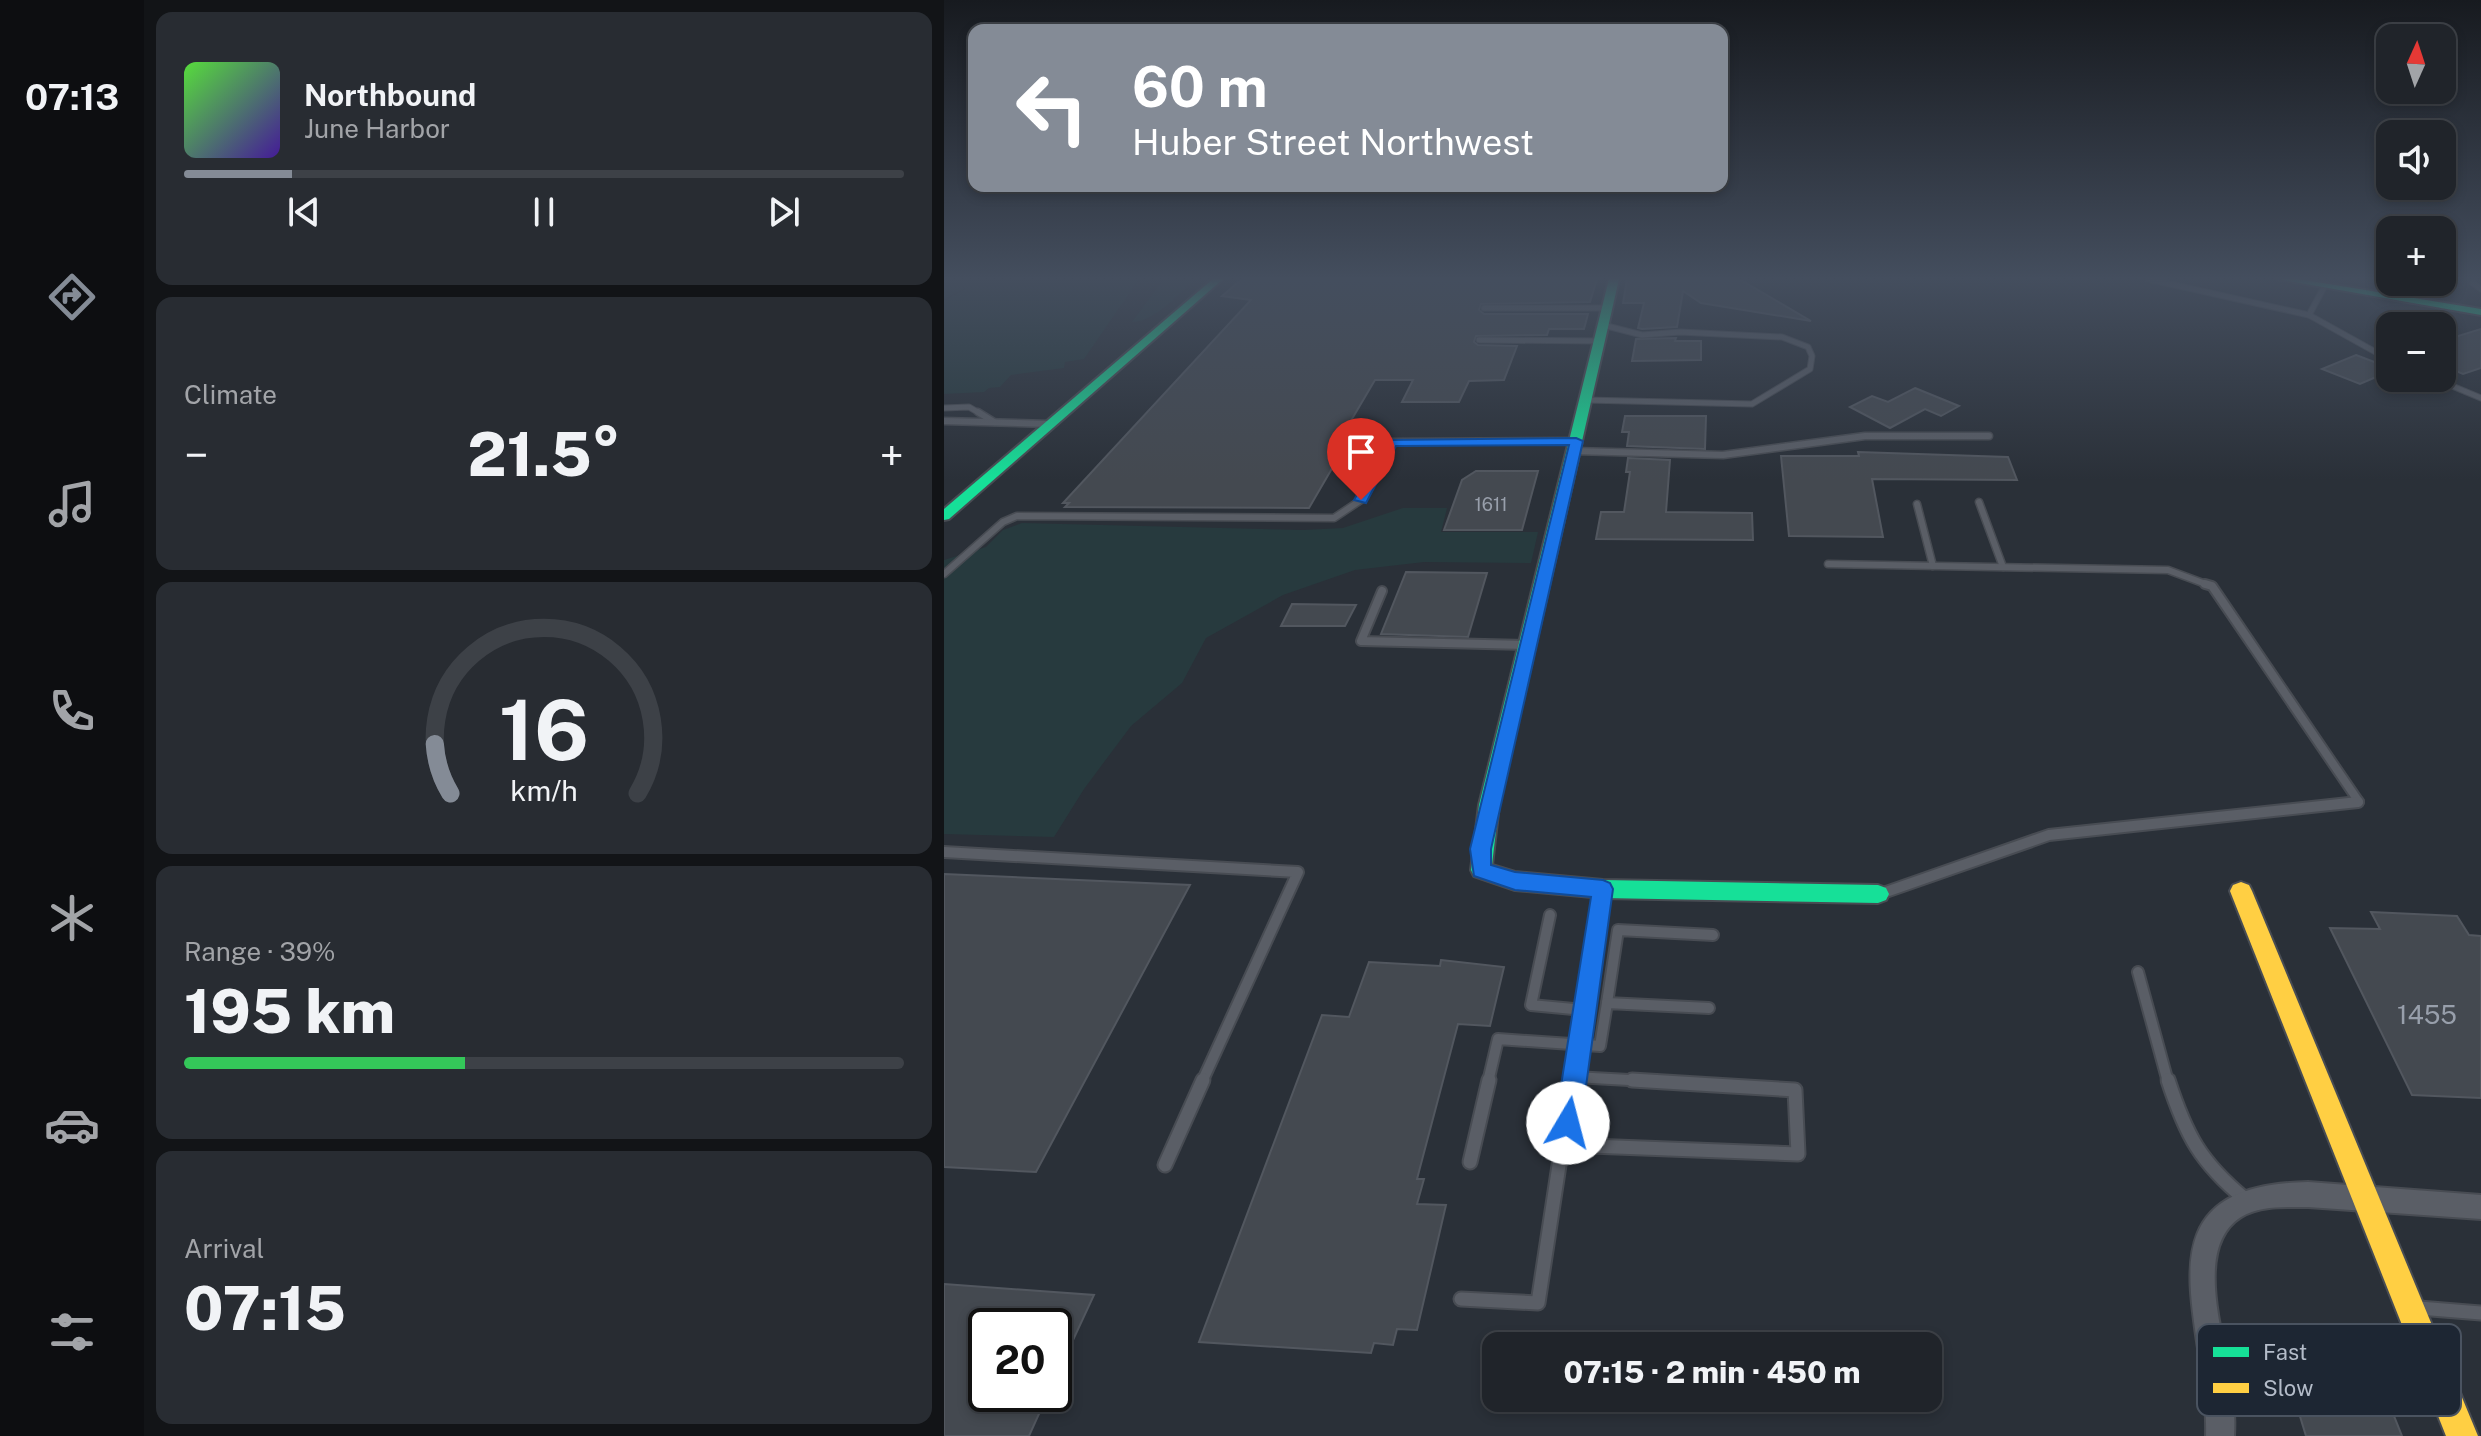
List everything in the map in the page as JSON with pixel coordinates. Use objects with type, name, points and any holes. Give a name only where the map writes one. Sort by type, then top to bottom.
[{"type":"street","points":[[944,516],[1140,346]]},
{"type":"street","points":[[1598,346],[1489,805],[1481,849],[1481,870],[1515,881],[1603,889],[1878,894]]},
{"type":"street","points":[[2241,891],[2417,1324]]},
{"type":"street","points":[[2208,1324],[2202,1284],[2205,1239],[2215,1223],[2245,1199],[2264,1195],[2323,1194],[2481,1207]]},
{"type":"street","points":[[2219,1416],[2220,1436]]},
{"type":"street","points":[[2454,1416],[2462,1436]]},
{"type":"lane","points":[[1586,400],[1752,404],[1810,369],[1812,356],[1805,346]]},
{"type":"lane","points":[[2456,388],[2481,398]]},
{"type":"lane","points":[[944,408],[969,407],[994,423]]},
{"type":"lane","points":[[944,421],[1050,424]]},
{"type":"lane","points":[[944,574],[1003,522],[1017,516],[1334,518],[1346,513],[1361,500],[1392,442],[1575,446],[1723,455],[1865,436],[1989,436]]},
{"type":"lane","points":[[1979,502],[2003,567]]},
{"type":"lane","points":[[1917,504],[1933,566]]},
{"type":"lane","points":[[1828,564],[2168,570],[2212,586],[2359,802],[2049,835],[1878,894]]},
{"type":"lane","points":[[1382,591],[1361,641],[1528,645]]},
{"type":"lane","points":[[944,852],[1298,872],[1165,1165]]},
{"type":"lane","points":[[1461,1299],[1538,1303],[1603,889]]},
{"type":"lane","points":[[1550,915],[1531,1005],[1584,1010]]},
{"type":"lane","points":[[1470,1162],[1498,1039],[1600,1046],[1618,930],[1713,935]]},
{"type":"lane","points":[[2138,972],[2180,1111],[2214,1173],[2245,1199]]},
{"type":"lane","points":[[1607,1003],[1709,1008]]},
{"type":"lane","points":[[1564,1145],[1798,1154],[1795,1090],[1574,1077]]},
{"type":"lane","points":[[2410,1307],[2481,1313]]},
{"type":"green space","points":[[944,346],[1093,346],[1084,359],[1065,362],[1064,368],[1011,375],[1000,387],[984,392],[944,394]]},
{"type":"green space","points":[[1403,508],[1447,508],[1441,532],[1538,532],[1531,563],[1424,562],[1355,570],[1283,595],[1206,638],[1182,683],[1131,726],[1084,789],[1054,837],[944,834],[944,560],[986,547],[1003,530],[1022,523],[1303,530],[1343,528]]},
{"type":"building","points":[[1208,346],[1517,346],[1504,380],[1469,381],[1459,402],[1402,402],[1413,380],[1375,380],[1339,441],[1348,441],[1309,508],[1065,507],[1069,503],[1063,503]]},
{"type":"building","points":[[1635,346],[1701,346],[1701,360],[1632,361]]},
{"type":"building","points":[[2456,346],[2481,346],[2481,368],[2463,374],[2456,371]]},
{"type":"building","points":[[2356,355],[2376,363],[2376,377],[2360,384],[2322,369]]},
{"type":"building","points":[[1915,388],[1959,406],[1941,416],[1925,409],[1890,428],[1850,407],[1872,396],[1888,402]]},
{"type":"building","points":[[1625,416],[1706,416],[1705,449],[1627,446],[1629,432],[1622,432]]},
{"type":"building","points":[[1858,452],[2008,457],[2017,480],[1872,479],[1883,537],[1789,536],[1781,456],[1859,456]]},
{"type":"building","points":[[1628,458],[1670,460],[1666,512],[1752,513],[1753,540],[1596,539],[1601,512],[1624,512],[1630,472],[1626,472]]},
{"type":"building","points":[[1476,471],[1538,471],[1522,530],[1444,530],[1462,480]]},
{"type":"building","points":[[1406,572],[1487,573],[1468,637],[1381,634]]},
{"type":"building","points":[[1292,604],[1356,605],[1345,626],[1281,626]]},
{"type":"building","points":[[944,874],[1190,885],[1036,1172],[944,1167]]},
{"type":"building","points":[[2371,912],[2457,916],[2469,935],[2481,936],[2481,1098],[2412,1095],[2330,928],[2380,929]]},
{"type":"building","points":[[1441,960],[1504,967],[1490,1026],[1458,1024],[1417,1179],[1424,1179],[1417,1204],[1446,1205],[1417,1330],[1397,1329],[1393,1345],[1374,1343],[1371,1353],[1199,1342],[1322,1015],[1349,1017],[1369,962],[1440,966]]},
{"type":"building","points":[[944,1284],[1094,1295],[1072,1342],[1072,1308],[968,1308],[968,1412],[1040,1412],[1029,1436],[944,1436]]},
{"type":"building","points":[[2300,1416],[2394,1416],[2402,1436],[2306,1436]]},
{"type":"traffic: fast","points":[[944,516],[1141,346]]},
{"type":"traffic: fast","points":[[1598,346],[1489,805],[1481,870],[1515,881],[1603,889],[1878,894]]},
{"type":"traffic: slow","points":[[2241,891],[2417,1324]]},
{"type":"traffic: slow","points":[[2454,1416],[2462,1436]]},
{"type":"route","points":[[1361,500],[1392,442],[1576,441],[1481,849],[1481,870],[1515,881],[1603,889],[1568,1123]]}]
